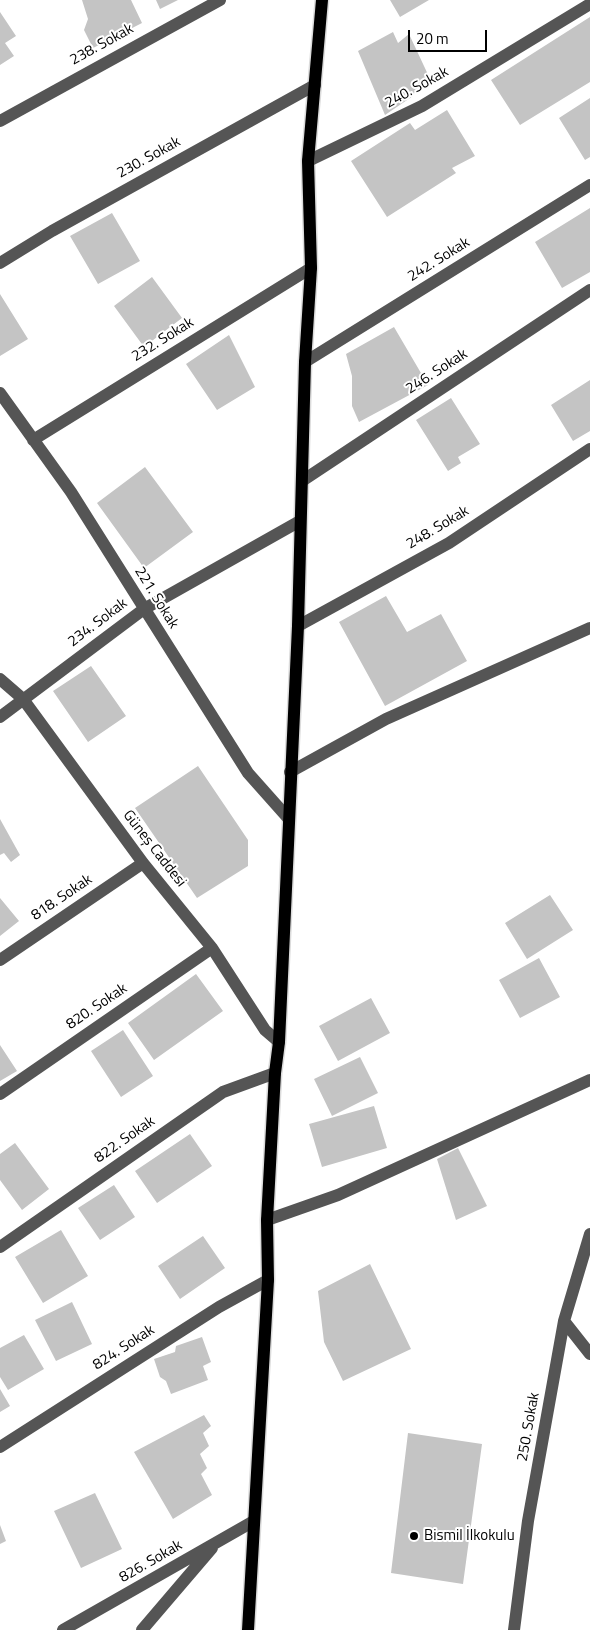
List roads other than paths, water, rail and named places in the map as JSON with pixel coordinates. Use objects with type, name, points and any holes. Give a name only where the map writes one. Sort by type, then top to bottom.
[{"type":"main road","points":[[248,1630],[268,1280],[267,1220],[275,1073],[279,1042],[298,626],[305,362],[311,268],[308,161],[322,0]]},
{"type":"street","name":"238. Sokak","points":[[0,121],[220,0]]},
{"type":"street","name":"240. Sokak","points":[[308,161],[422,106],[590,4]]},
{"type":"street","name":"230. Sokak","points":[[0,263],[69,221],[315,85]]},
{"type":"street","name":"242. Sokak","points":[[305,362],[590,186]]},
{"type":"street","name":"232. Sokak","points":[[33,440],[311,268]]},
{"type":"street","name":"246. Sokak","points":[[302,481],[590,290]]},
{"type":"street","name":"221. Sokak","points":[[0,393],[71,492],[248,773],[288,818]]},
{"type":"street","name":"248. Sokak","points":[[298,626],[449,542],[590,449]]},
{"type":"street","name":"234. Sokak","points":[[0,717],[144,609],[300,520]]},
{"type":"street","points":[[290,772],[386,719],[590,628]]},
{"type":"street","name":"Güneş Caddesi","points":[[0,679],[23,699],[143,863],[212,948],[264,1030],[279,1042]]},
{"type":"street","name":"818. Sokak","points":[[0,960],[143,863]]},
{"type":"street","name":"820. Sokak","points":[[0,1094],[212,948]]},
{"type":"street","name":"822. Sokak","points":[[0,1247],[223,1092],[275,1073]]},
{"type":"street","points":[[267,1220],[338,1195],[590,1080]]},
{"type":"street","name":"250. Sokak","points":[[514,1630],[528,1521],[564,1321],[590,1234]]},
{"type":"street","name":"824. Sokak","points":[[0,1447],[218,1308],[268,1280]]},
{"type":"street","points":[[564,1321],[590,1354]]},
{"type":"street","name":"826. Sokak","points":[[63,1630],[254,1521]]},
{"type":"street","points":[[142,1630],[219,1541]]},
{"type":"place","name":"Bismil İlkokulu","points":[[414,1536]]}]
